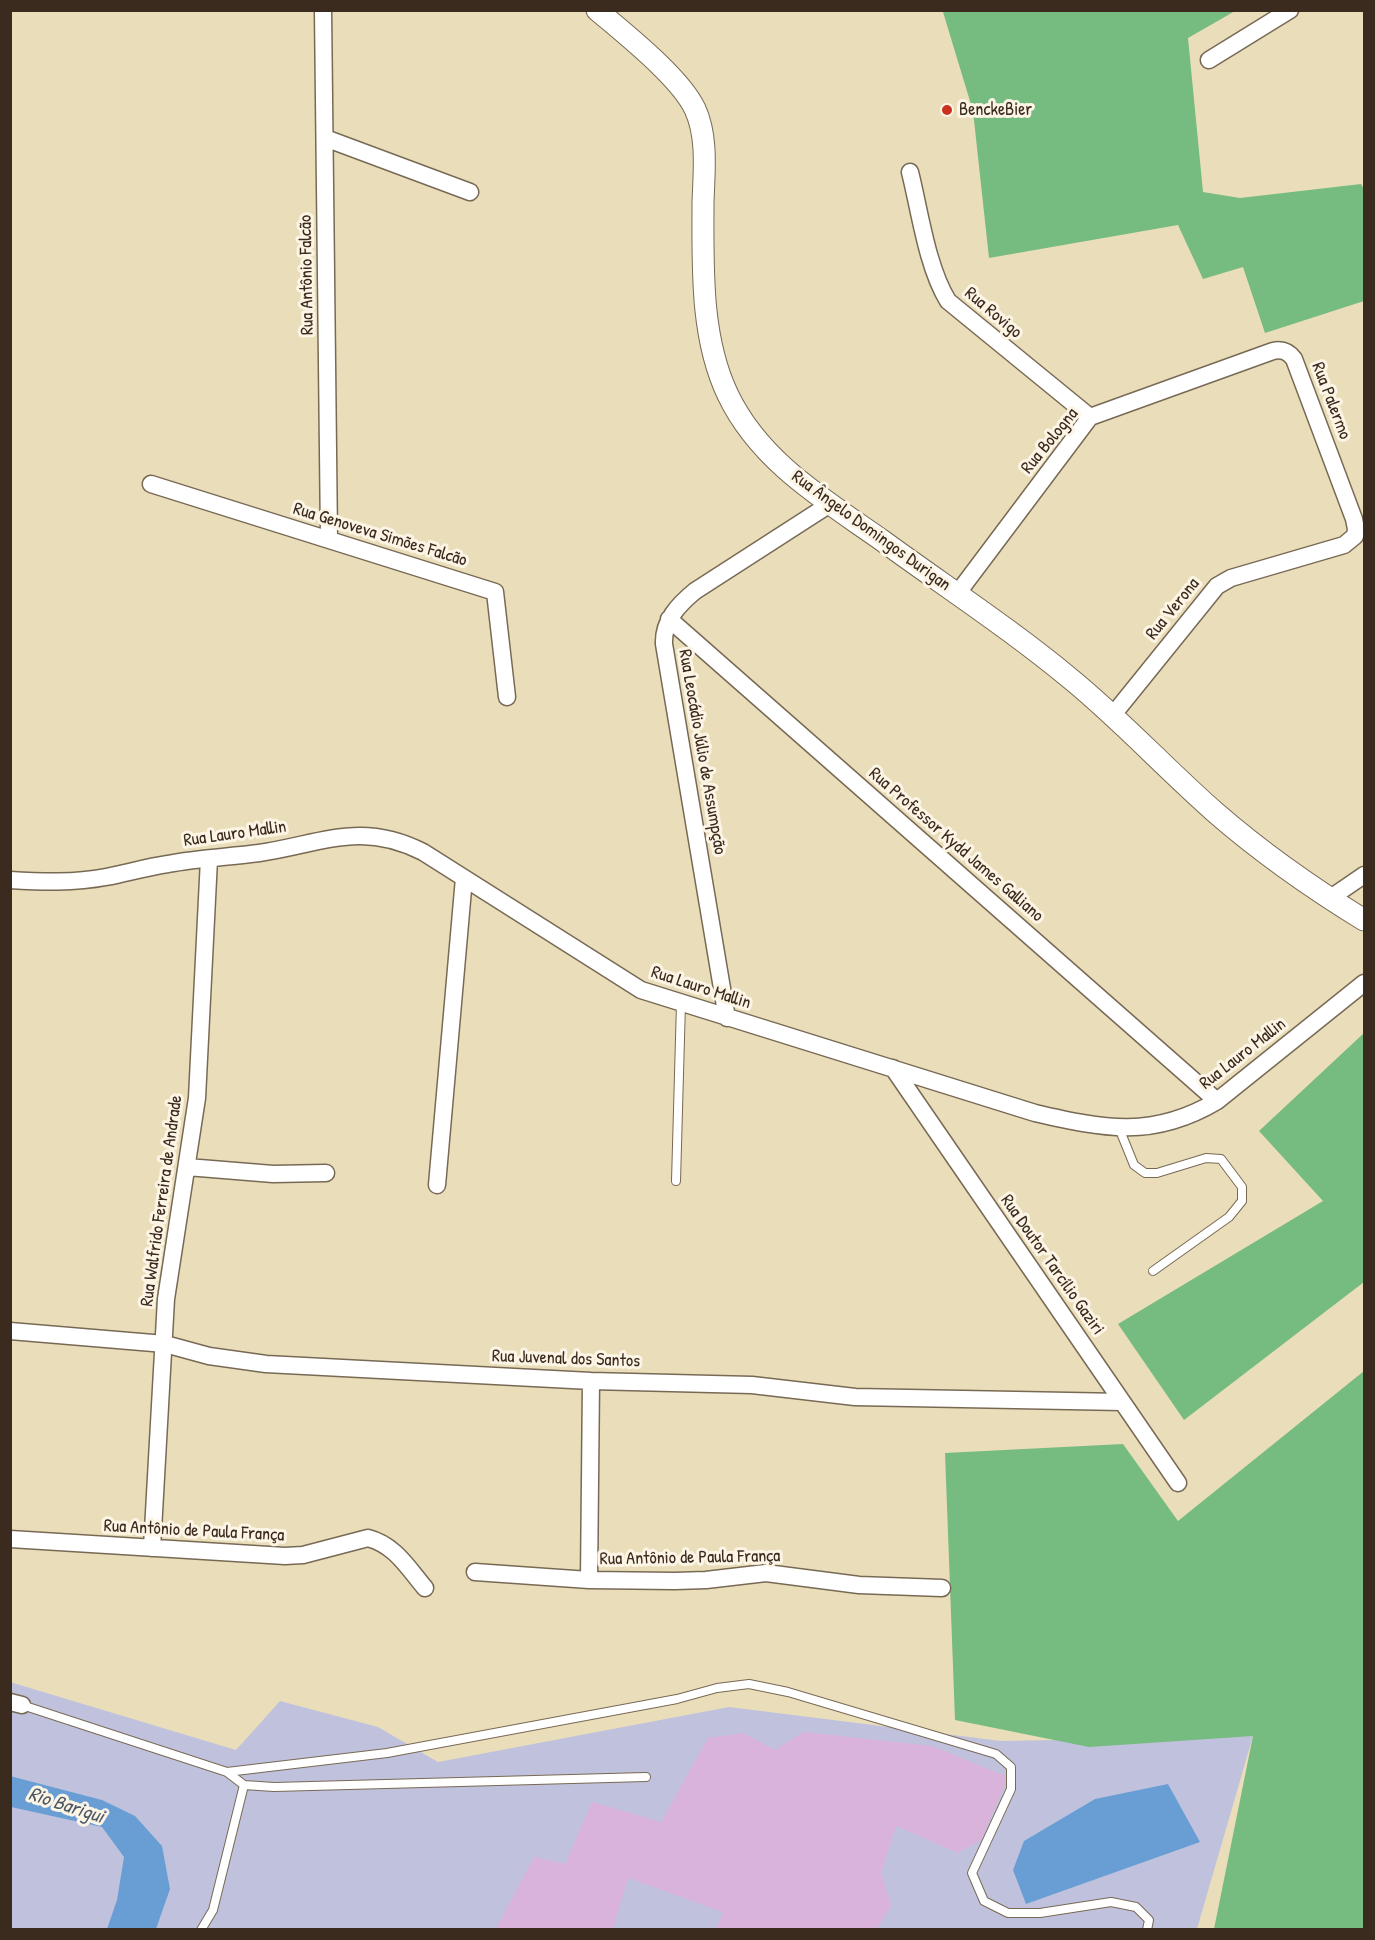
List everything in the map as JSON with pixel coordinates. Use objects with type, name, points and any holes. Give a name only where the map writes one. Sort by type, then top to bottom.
[{"type":"street","name":"Rua Antônio Falcão","points":[[323,10],[329,540]]},
{"type":"street","points":[[1209,60],[1290,10]]},
{"type":"street","name":"Rua Ângelo Domingos Durigan","points":[[607,13],[672,78],[695,109],[703,143],[706,306],[719,372],[728,396],[759,442],[788,471],[830,504],[1049,662],[1255,845],[1329,899],[1365,920]]},
{"type":"street","points":[[325,138],[470,192]]},
{"type":"street","name":"Rua Rovigo","points":[[910,172],[934,270],[940,288],[948,301],[1090,417]]},
{"type":"street","name":"Rua Bologna","points":[[957,594],[1090,417],[1273,351],[1286,351]]},
{"type":"street","name":"Rua Palermo","points":[[1286,351],[1294,359],[1354,519],[1355,537]]},
{"type":"street","name":"Rua Genoveva Simões Falcão","points":[[151,484],[495,592],[507,698]]},
{"type":"street","points":[[669,619],[684,600],[695,591],[830,504]]},
{"type":"street","name":"Rua Verona","points":[[1112,716],[1217,586],[1231,578],[1344,545],[1355,537]]},
{"type":"street","name":"Rua Leocádio Júlio de Assumpção","points":[[669,619],[664,632],[664,644],[727,1018]]},
{"type":"street","name":"Rua Professor Kydd James Galliano","points":[[669,619],[1217,1101]]},
{"type":"street","name":"Rua Lauro Mallin","points":[[10,880],[47,882],[89,880],[169,863],[284,848],[325,838],[367,835],[386,837],[405,843],[464,878],[641,990],[1035,1113],[1097,1126],[1119,1128],[1154,1126],[1178,1120],[1217,1101],[1365,982]]},
{"type":"street","name":"Rua Walfrido Ferreira de Andrade","points":[[152,1548],[166,1299],[198,1098],[209,859]]},
{"type":"street","points":[[1329,899],[1365,875]]},
{"type":"street","points":[[437,1185],[464,878]]},
{"type":"street","name":"Rua Doutor Tarcílio Gaziri","points":[[893,1068],[1178,1483]]},
{"type":"street","points":[[187,1167],[273,1174],[326,1173]]},
{"type":"street","name":"Rua Juvenal dos Santos","points":[[10,1331],[165,1344],[209,1356],[266,1364],[591,1381],[752,1385],[829,1395],[880,1398],[1122,1402]]},
{"type":"street","points":[[589,1580],[591,1381]]},
{"type":"street","name":"Rua Antônio de Paula França","points":[[10,1539],[295,1556],[368,1538],[379,1541],[395,1552],[425,1588]]},
{"type":"street","name":"Rua Antônio de Paula França","points":[[475,1572],[589,1580],[692,1581],[766,1573],[859,1585],[942,1588]]},
{"type":"lane","points":[[676,1181],[681,1004]]},
{"type":"lane","points":[[1119,1128],[1134,1165],[1145,1173],[1157,1173],[1206,1158],[1221,1159],[1242,1187],[1242,1201],[1229,1217],[1153,1271]]},
{"type":"lane","points":[[227,1772],[387,1753],[678,1699],[717,1688],[749,1684],[788,1692],[996,1754],[1011,1767],[1011,1788],[972,1873],[984,1901],[1008,1913],[1040,1913],[1111,1902],[1136,1908],[1149,1920],[1147,1929]]},
{"type":"lane","points":[[16,1704],[227,1772],[244,1785],[274,1787],[646,1777]]},
{"type":"lane","points":[[201,1929],[213,1910],[244,1785]]},
{"type":"shaded area","points":[[10,1682],[236,1750],[280,1701],[378,1727],[438,1762],[729,1707],[1001,1741],[1253,1736],[1197,1929],[11,1930]]},
{"type":"green space","points":[[947,10],[1235,11],[1188,38],[1203,192],[1240,198],[1361,184],[1364,189],[1364,301],[1265,333],[1243,267],[1203,279],[1178,225],[989,258],[973,111],[943,12]]},
{"type":"green space","points":[[1364,1033],[1364,1282],[1184,1420],[1118,1324],[1323,1201],[1259,1131]]},
{"type":"green space","points":[[1364,1371],[1364,1929],[1214,1929],[1253,1736],[1089,1747],[955,1720],[945,1453],[1123,1444],[1178,1521]]},
{"type":"water","name":"Rio Barigui","points":[[10,1776],[102,1800],[135,1816],[162,1846],[170,1889],[156,1929],[107,1929],[117,1900],[124,1857],[102,1827],[11,1807]]},
{"type":"water","points":[[1168,1784],[1200,1842],[1026,1904],[1013,1870],[1024,1841],[1095,1799]]},
{"type":"building","points":[[803,1732],[932,1746],[1005,1776],[1005,1784],[981,1840],[958,1853],[896,1826],[881,1873],[891,1905],[877,1929],[716,1929],[723,1912],[628,1878],[613,1929],[496,1929],[534,1857],[565,1864],[592,1802],[661,1822],[708,1738],[743,1733],[775,1750]]},
{"type":"place","name":"BenckeBier","points":[[947,110]]}]
